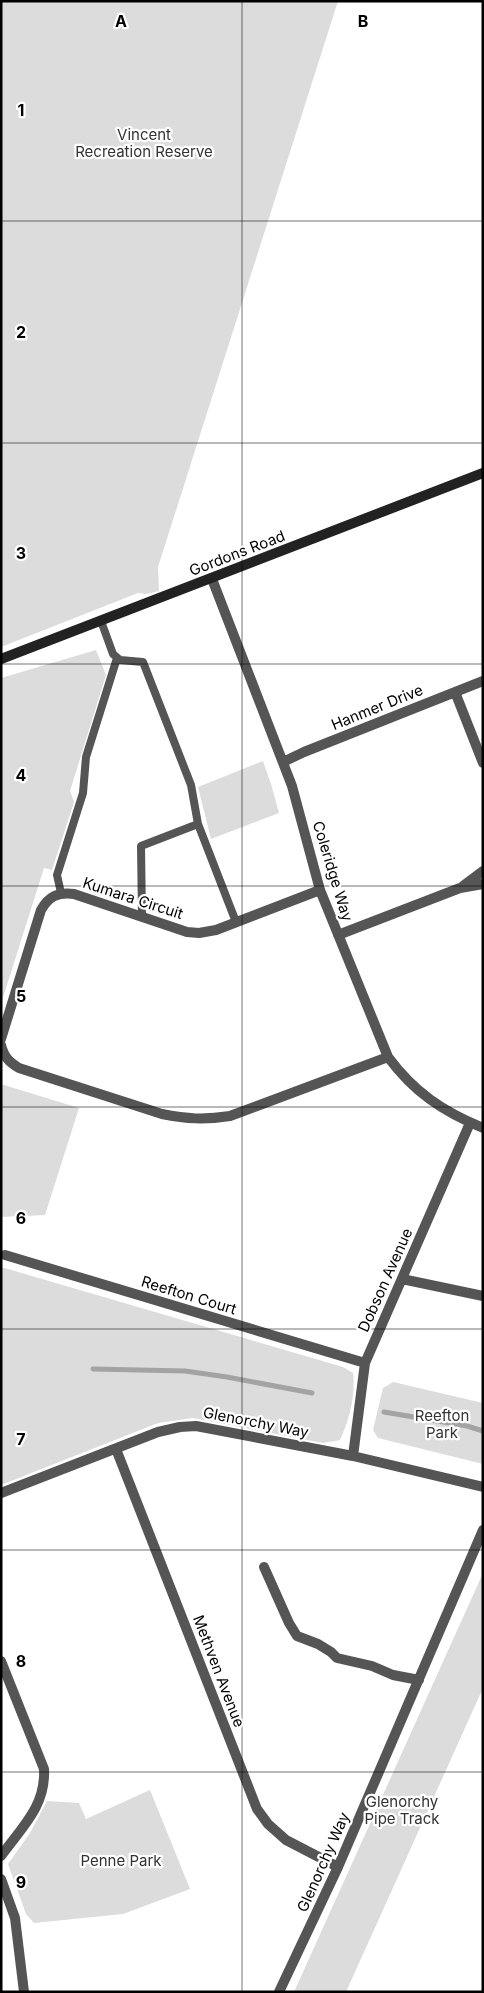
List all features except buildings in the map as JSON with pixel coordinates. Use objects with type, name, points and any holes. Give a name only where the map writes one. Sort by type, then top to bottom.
[{"type":"street","name":"Gordons Road","points":[[1,659],[483,473]]},
{"type":"street","name":"Coleridge Way","points":[[212,579],[292,786],[320,890],[388,1057],[400,1073],[419,1092],[436,1105],[483,1128]]},
{"type":"street","name":"Hanmer Drive","points":[[283,762],[483,682]]},
{"type":"street","points":[[456,692],[483,763]]},
{"type":"street","points":[[460,888],[483,871]]},
{"type":"street","points":[[338,935],[460,888],[483,884]]},
{"type":"street","name":"Kumara Circuit","points":[[1,1039],[41,910],[54,895],[61,893],[74,894],[187,932],[199,933],[216,930],[320,890]]},
{"type":"street","points":[[1,1045],[8,1062],[19,1068],[162,1114],[203,1120],[230,1116],[388,1057]]},
{"type":"street","name":"Dobson Avenue","points":[[353,1456],[365,1363],[470,1123]]},
{"type":"street","name":"Reefton Court","points":[[4,1255],[365,1363]]},
{"type":"street","points":[[402,1279],[483,1296]]},
{"type":"street","name":"Glenorchy Way","points":[[1,1493],[158,1432],[180,1427],[196,1426],[353,1456],[483,1487]]},
{"type":"street","name":"Methven Avenue","points":[[116,1449],[257,1809],[268,1824],[286,1840],[338,1866]]},
{"type":"street","name":"Glenorchy Way","points":[[281,1989],[338,1866],[483,1530]]},
{"type":"street","points":[[264,1567],[296,1636],[318,1644],[337,1658],[372,1666],[393,1675],[419,1680]]},
{"type":"street","points":[[1,1662],[44,1769],[45,1784],[39,1803],[1,1856]]},
{"type":"street","points":[[1,1878],[15,1918],[24,1992]]},
{"type":"lane","points":[[100,621],[113,654],[120,660],[143,662],[191,785],[198,824],[236,922]]},
{"type":"lane","points":[[61,893],[57,875],[83,793],[86,757],[118,658]]},
{"type":"lane","points":[[142,917],[141,846],[198,824]]},
{"type":"green space","name":"Vincent Recreation Reserve","points":[[1,1],[338,1],[158,567],[159,591],[146,594],[138,593],[1,647]]},
{"type":"green space","points":[[96,650],[106,675],[70,791],[74,802],[52,870],[44,868],[1,1004],[1,678]]},
{"type":"green space","points":[[263,761],[279,813],[211,839],[198,787]]},
{"type":"green space","points":[[1,1084],[79,1108],[45,1215],[1,1217]]},
{"type":"green space","points":[[1,1267],[343,1367],[353,1373],[354,1390],[349,1416],[340,1440],[323,1443],[193,1418],[158,1423],[1,1485]]},
{"type":"green space","name":"Reefton Park","points":[[393,1382],[483,1403],[483,1464],[378,1438],[373,1430],[383,1388]]},
{"type":"green space","name":"Glenorchy Pipe Track","points":[[483,1573],[483,1688],[346,1992],[294,1992]]},
{"type":"green space","name":"Penne Park","points":[[150,1790],[190,1889],[123,1914],[34,1923],[26,1914],[8,1864],[30,1833],[47,1801],[79,1803],[86,1819]]},
{"type":"waterway","points":[[93,1369],[185,1371],[312,1393]]},
{"type":"waterway","points":[[384,1412],[467,1426],[483,1431]]}]
